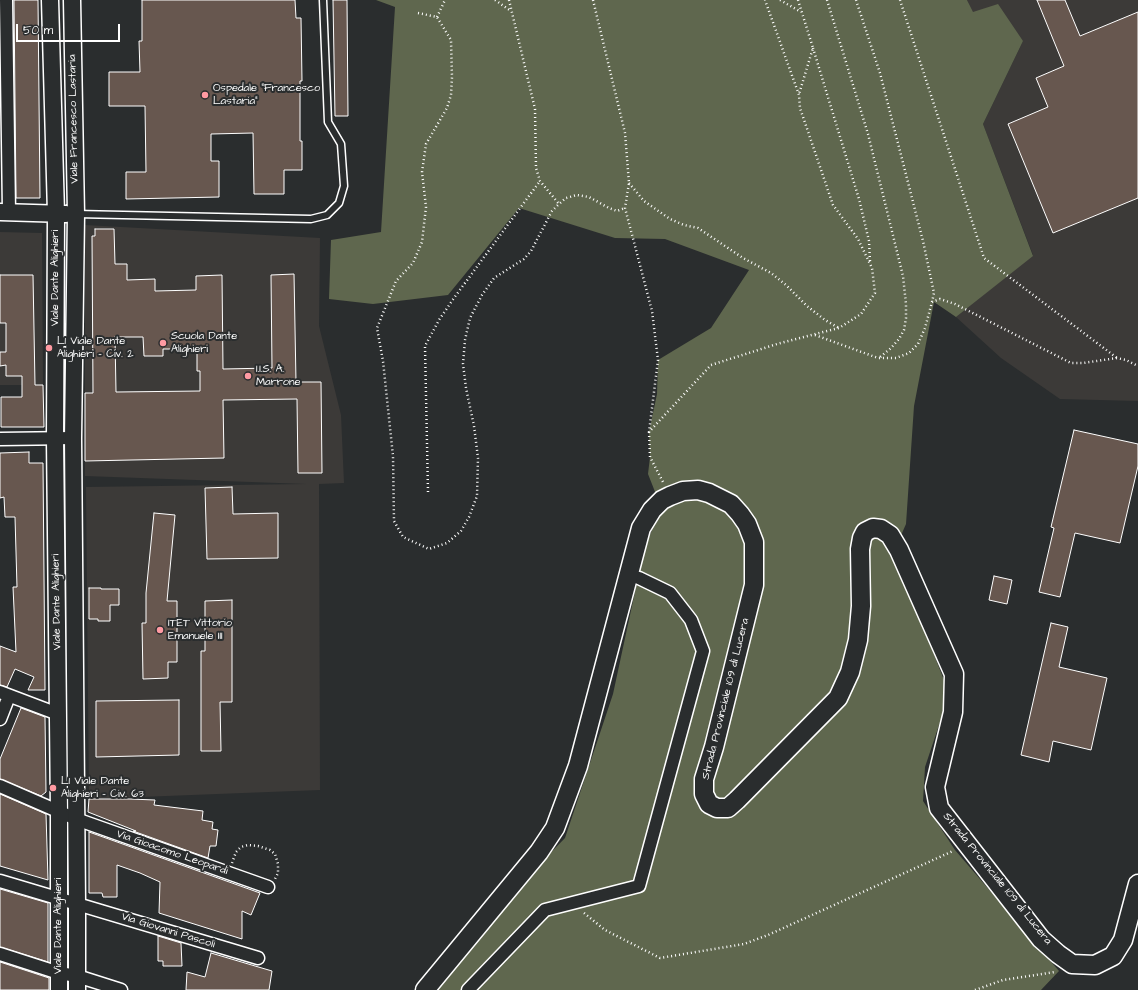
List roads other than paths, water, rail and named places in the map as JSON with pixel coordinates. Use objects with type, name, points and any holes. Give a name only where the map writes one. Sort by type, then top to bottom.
[{"type":"main road","name":"Strada Provinciale 109 di Lucera","points":[[425,990],[539,852],[554,828],[578,766],[641,528],[652,510],[662,500],[683,491],[698,490],[709,493],[731,504],[747,524],[754,542],[754,585],[716,739],[704,779],[704,794],[709,804],[717,808],[728,808],[733,804],[838,698],[850,672],[858,640],[861,606],[860,549],[862,538],[865,532],[873,528],[882,529],[890,535],[899,550],[954,674],[953,712],[935,786],[939,808],[1041,939],[1072,964],[1095,965],[1113,956],[1123,940],[1138,884]]},
{"type":"street","points":[[6,0],[4,212],[76,214]]},
{"type":"street","name":"Viale Francesco Lastaria","points":[[50,0],[56,213]]},
{"type":"street","name":"Viale Francesco Lastaria","points":[[72,0],[76,214]]},
{"type":"street","name":"Viale Dante Alighieri","points":[[56,213],[55,438],[67,717],[76,819],[78,904],[77,983]]},
{"type":"street","name":"Viale Dante Alighieri","points":[[59,990],[60,812],[67,717],[76,214]]},
{"type":"street","points":[[0,439],[73,438]]},
{"type":"street","points":[[468,990],[545,910],[639,886],[703,651],[690,620],[670,593],[639,578],[628,575]]},
{"type":"street","points":[[0,719],[5,694],[67,717]]},
{"type":"street","name":"Via Gioacomo Leopardi","points":[[0,786],[76,819],[268,887]]},
{"type":"street","name":"Via Giovanni Pascoli","points":[[0,881],[258,958]]},
{"type":"street","points":[[0,954],[59,973],[77,983],[121,990]]},
{"type":"lane","points":[[76,214],[311,219],[327,214],[339,203],[344,186],[341,144],[328,122],[323,0]]},
{"type":"place","name":"Ospedale \"Francesco Lastaria\"","points":[[205,95]]},
{"type":"place","name":"Scuola Dante Alighieri","points":[[163,343]]},
{"type":"place","name":"L1 Viale Dante Alighieri - Civ. 2","points":[[49,348]]},
{"type":"place","name":"I.I.S. A. Marrone","points":[[248,376]]},
{"type":"place","name":"ITET Vittorio Emanuele III","points":[[160,630]]},
{"type":"place","name":"L1 Viale Dante Alighieri - Civ. 63","points":[[53,788]]}]
